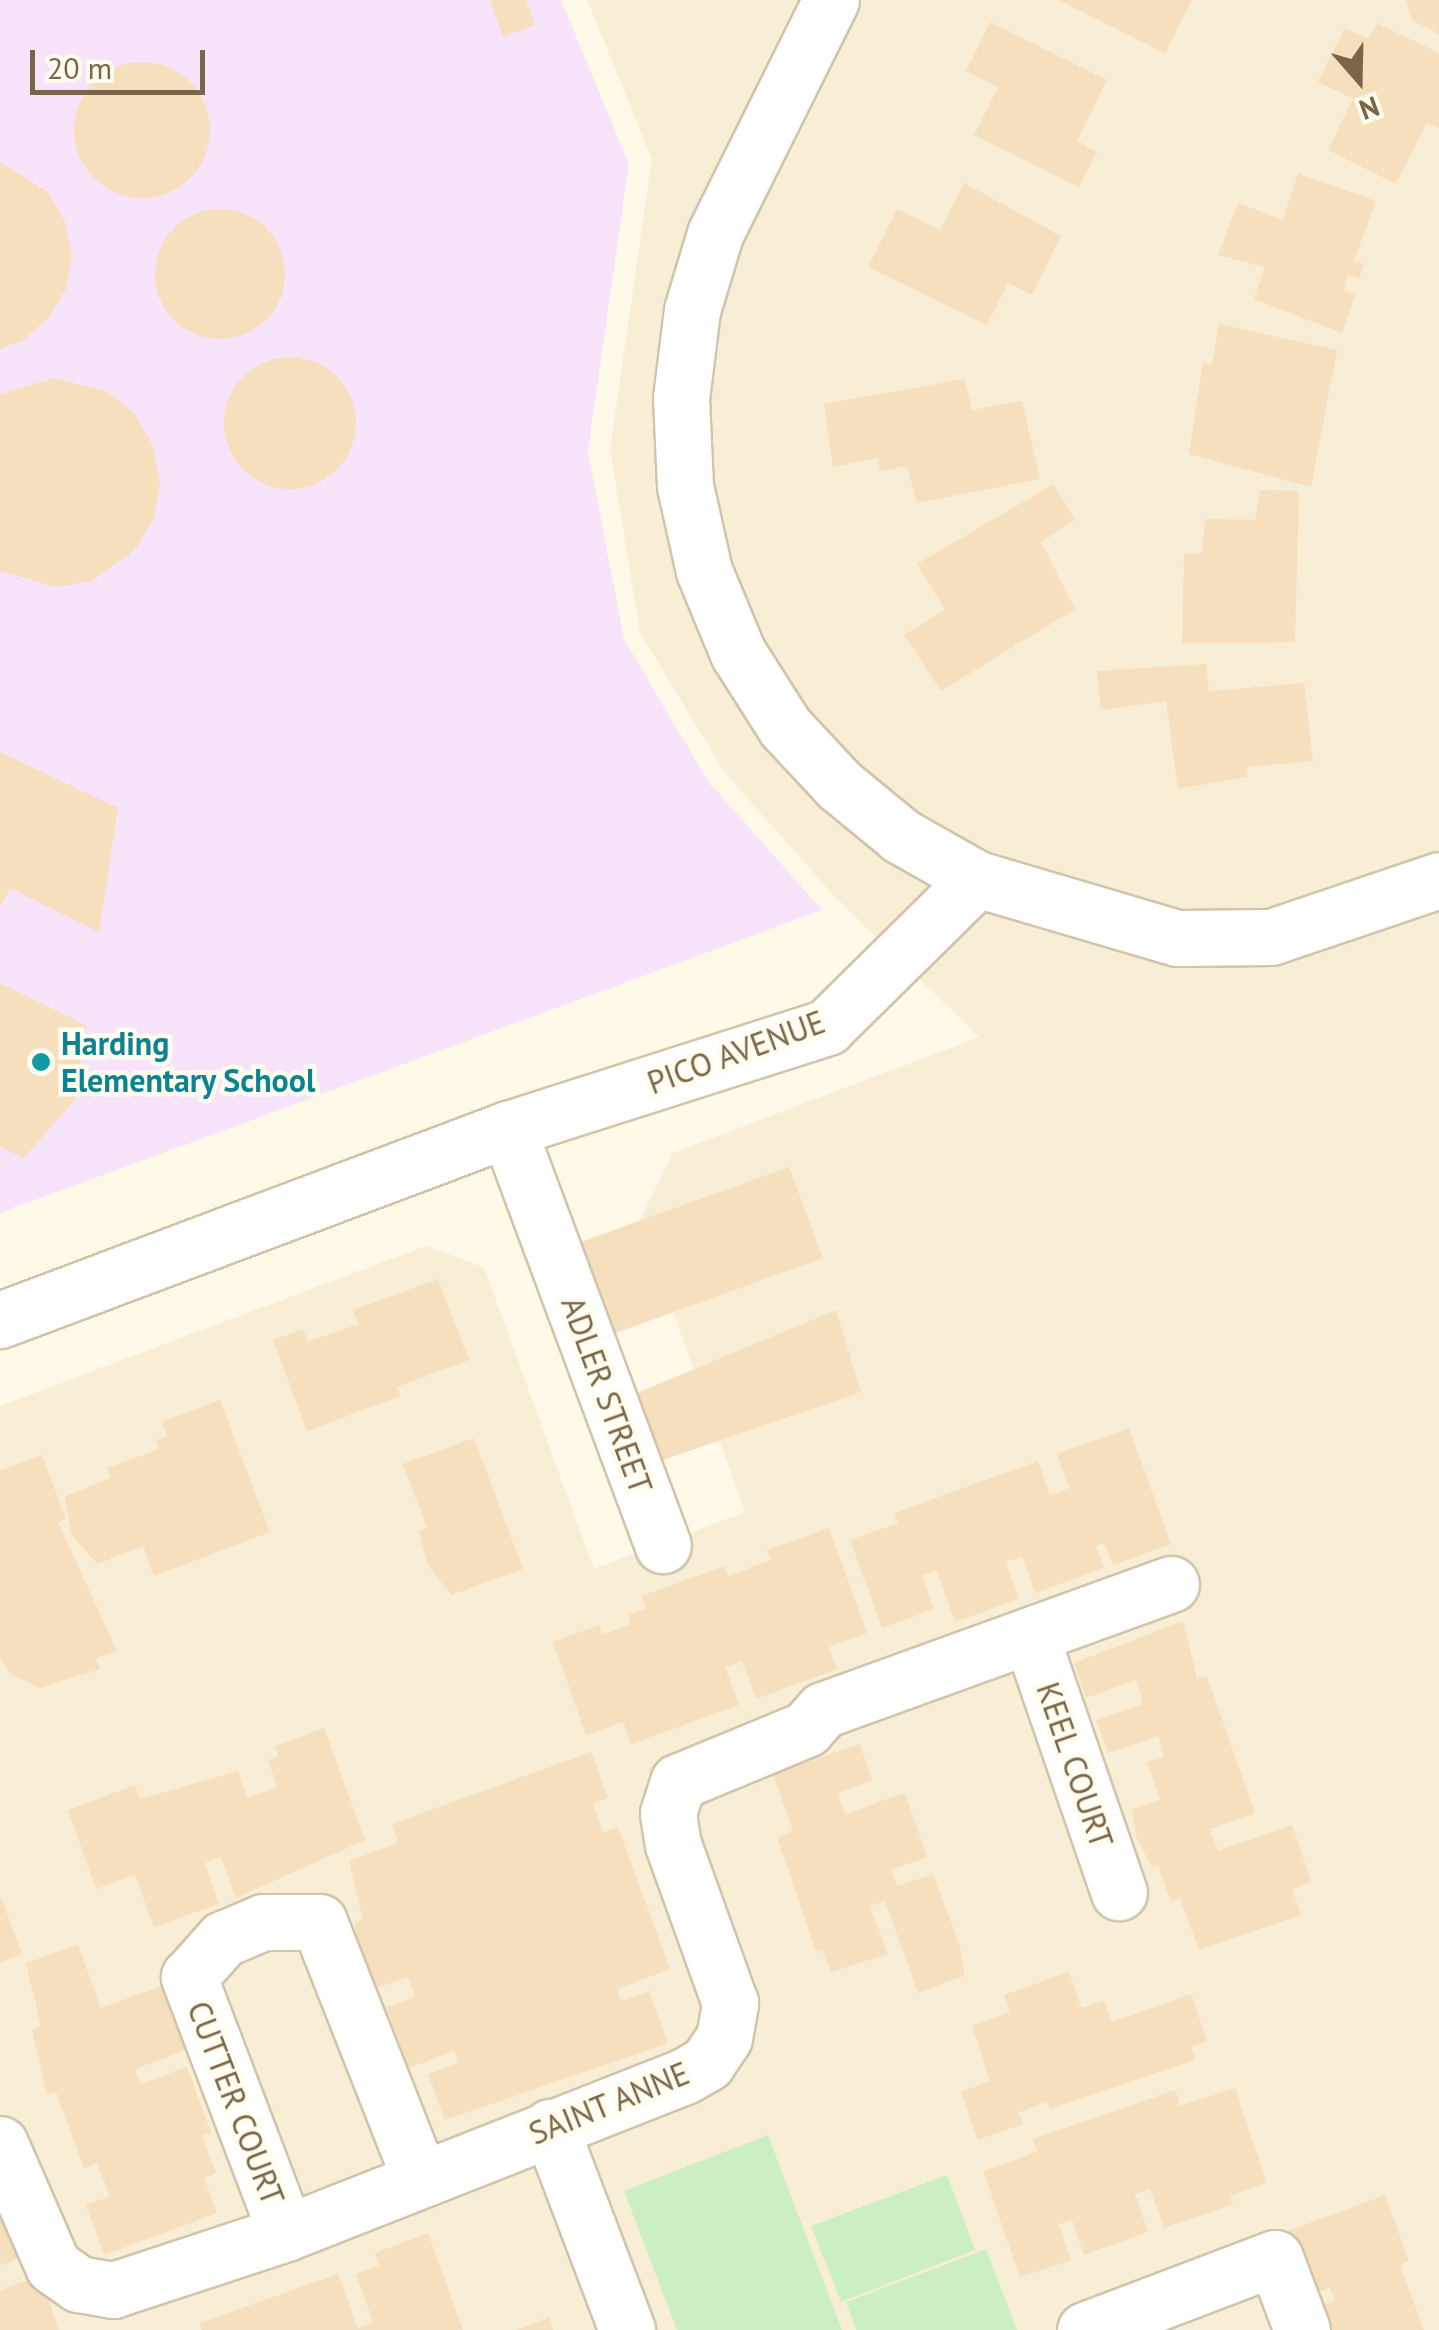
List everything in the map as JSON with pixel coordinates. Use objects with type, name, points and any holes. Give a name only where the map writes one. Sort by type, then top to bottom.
[{"type":"street","points":[[831,0],[715,234],[692,310],[681,398],[685,486],[704,571],[738,653],[785,727],[839,786],[901,836],[977,879],[1178,938],[1271,937],[1439,880]]},
{"type":"street","name":"PICO AVENUE","points":[[0,1320],[508,1128],[827,1027],[977,879]]},
{"type":"street","name":"ADLER STREET","points":[[508,1128],[663,1544]]},
{"type":"street","points":[[1031,1638],[1171,1584]]},
{"type":"street","name":"KEEL COURT","points":[[1031,1638],[1119,1892]]},
{"type":"street","name":"SAINT ANNE","points":[[0,2144],[39,2243],[53,2266],[79,2284],[113,2290],[286,2233],[683,2077],[707,2063],[724,2038],[730,2003],[672,1845],[668,1813],[678,1782],[806,1729],[823,1710],[993,1644],[1031,1638]]},
{"type":"street","name":"CUTTER COURT","points":[[286,2233],[189,1977],[223,1939],[263,1922],[319,1922],[420,2178]]},
{"type":"street","points":[[550,2128],[627,2330]]},
{"type":"street","points":[[1084,2330],[1275,2258],[1302,2330]]},
{"type":"shaded area","points":[[0,0],[561,0],[629,164],[588,451],[624,639],[708,781],[822,910],[0,1213]]},
{"type":"shaded area","points":[[587,0],[1439,0],[1439,2330],[0,2330],[0,1406],[426,1246],[484,1267],[594,1569],[745,1512],[640,1220],[673,1153],[979,1037],[836,898],[725,773],[640,633],[610,449],[652,159]]},
{"type":"green space","points":[[768,2135],[842,2330],[677,2330],[624,2191]]},
{"type":"green space","points":[[947,2175],[975,2250],[841,2302],[811,2226]]},
{"type":"green space","points":[[986,2249],[1017,2330],[856,2330],[846,2302]]},
{"type":"building","points":[[490,0],[526,0],[535,25],[503,37]]},
{"type":"building","points":[[1059,0],[1192,0],[1165,53]]},
{"type":"building","points":[[1406,0],[1439,0],[1439,34],[1412,20]]},
{"type":"building","points":[[990,22],[1107,80],[1077,141],[1097,152],[1079,187],[974,135],[998,87],[966,71]]},
{"type":"building","points":[[1377,23],[1439,53],[1439,129],[1427,123],[1396,184],[1328,150],[1353,99],[1318,82],[1345,28],[1368,39]]},
{"type":"building","points":[[142,62],[168,67],[190,82],[205,104],[210,130],[205,156],[190,178],[168,193],[142,198],[116,193],[94,178],[79,156],[74,130],[79,104],[94,82],[116,67]]},
{"type":"building","points":[[0,162],[48,192],[65,221],[72,255],[66,289],[49,317],[24,340],[0,349]]},
{"type":"building","points":[[1298,173],[1376,201],[1354,261],[1364,264],[1359,279],[1348,274],[1344,290],[1356,294],[1342,333],[1254,299],[1265,267],[1218,255],[1238,203],[1283,220]]},
{"type":"building","points":[[964,183],[1061,236],[1032,295],[1008,283],[987,325],[868,267],[897,209],[940,230]]},
{"type":"building","points":[[220,209],[245,214],[266,228],[280,249],[285,274],[280,299],[266,320],[245,334],[220,339],[195,334],[174,320],[160,299],[155,274],[160,249],[174,228],[195,214]]},
{"type":"building","points":[[1219,324],[1337,350],[1311,487],[1189,454],[1203,363],[1212,365]]},
{"type":"building","points":[[290,357],[315,362],[337,376],[351,398],[356,423],[351,448],[337,470],[315,484],[290,489],[265,484],[243,470],[229,448],[224,423],[229,398],[243,376],[265,362]]},
{"type":"building","points":[[54,378],[107,391],[135,414],[153,446],[160,481],[154,518],[136,549],[92,581],[56,587],[0,571],[0,394]]},
{"type":"building","points":[[964,379],[972,410],[1022,401],[1040,479],[917,503],[907,466],[880,471],[878,458],[833,467],[824,404]]},
{"type":"building","points":[[1054,484],[1075,520],[1041,542],[1075,609],[941,691],[904,635],[945,610],[917,564]]},
{"type":"building","points":[[1260,490],[1299,491],[1295,642],[1182,643],[1184,554],[1202,553],[1205,519],[1255,520]]},
{"type":"building","points":[[1206,664],[1209,691],[1304,683],[1313,761],[1247,767],[1248,777],[1178,789],[1166,701],[1101,710],[1097,671]]},
{"type":"building","points":[[0,752],[118,808],[99,932],[10,888],[0,908]]},
{"type":"building","name":"Harding Elementary School","points":[[0,983],[86,1025],[76,1098],[24,1158],[0,1147]]},
{"type":"building","points":[[789,1167],[823,1258],[610,1335],[567,1247]]},
{"type":"building","points":[[438,1279],[469,1360],[397,1387],[400,1396],[307,1431],[273,1340],[303,1329],[308,1342],[358,1324],[353,1310]]},
{"type":"building","points":[[836,1310],[861,1392],[657,1462],[632,1395]]},
{"type":"building","points":[[220,1400],[270,1532],[154,1576],[143,1546],[97,1564],[71,1534],[65,1496],[111,1478],[107,1468],[159,1449],[156,1440],[167,1436],[162,1422]]},
{"type":"building","points":[[1129,1428],[1171,1544],[1113,1565],[1104,1543],[1096,1546],[1104,1568],[1035,1593],[1022,1556],[1006,1562],[1019,1599],[955,1622],[937,1571],[922,1576],[934,1609],[882,1628],[850,1540],[898,1523],[894,1513],[1038,1461],[1050,1495],[1069,1488],[1057,1454]]},
{"type":"building","points":[[474,1438],[523,1569],[451,1595],[428,1565],[419,1531],[427,1528],[403,1464]]},
{"type":"building","points":[[42,1455],[66,1519],[58,1522],[117,1651],[96,1658],[100,1669],[40,1688],[10,1674],[0,1658],[0,1471]]},
{"type":"building","points":[[829,1528],[867,1633],[829,1647],[837,1669],[756,1699],[742,1661],[725,1667],[739,1705],[631,1744],[623,1722],[586,1735],[553,1642],[599,1625],[603,1634],[631,1624],[628,1614],[646,1608],[642,1596],[724,1566],[728,1576],[771,1560],[767,1550]]},
{"type":"building","points":[[1183,1621],[1197,1679],[1207,1676],[1255,1814],[1210,1829],[1218,1851],[1292,1825],[1311,1882],[1292,1889],[1301,1915],[1199,1950],[1180,1898],[1171,1902],[1158,1865],[1152,1867],[1136,1837],[1132,1809],[1160,1800],[1147,1762],[1164,1757],[1158,1736],[1108,1753],[1096,1720],[1143,1704],[1136,1680],[1086,1698],[1074,1663]]},
{"type":"building","points":[[324,1728],[365,1840],[236,1898],[221,1857],[205,1863],[219,1904],[154,1927],[135,1875],[96,1889],[68,1810],[135,1785],[140,1799],[238,1771],[247,1798],[277,1787],[268,1760],[278,1756],[275,1746]]},
{"type":"building","points":[[860,1744],[872,1780],[838,1793],[845,1814],[905,1793],[927,1857],[891,1870],[897,1886],[933,1874],[959,1943],[965,1975],[918,1993],[885,1901],[870,1906],[888,1954],[831,1972],[822,1950],[816,1952],[777,1837],[793,1831],[773,1774]]},
{"type":"building","points":[[591,1752],[608,1798],[593,1803],[603,1833],[618,1827],[670,1969],[617,1989],[621,2001],[649,1991],[668,2043],[445,2120],[428,2074],[458,2063],[454,2051],[409,2068],[386,2007],[415,1997],[408,1977],[378,1987],[361,1955],[354,1923],[363,1920],[349,1861],[398,1843],[392,1824]]},
{"type":"building","points":[[0,1894],[22,1954],[0,1962]]},
{"type":"building","points":[[78,1945],[101,2008],[164,1985],[187,2050],[135,2069],[140,2084],[187,2067],[211,2133],[202,2136],[216,2173],[204,2178],[217,2213],[104,2255],[86,2205],[110,2196],[97,2163],[84,2168],[56,2092],[47,2095],[32,2029],[41,2026],[26,1963]]},
{"type":"building","points":[[1069,1972],[1081,2008],[1104,2001],[1112,2022],[1191,1994],[1207,2041],[1191,2047],[1195,2060],[1050,2109],[1047,2102],[1019,2112],[1023,2124],[977,2140],[961,2092],[990,2081],[972,2025],[1010,2012],[1004,1995]]},
{"type":"building","points":[[1235,2088],[1267,2183],[1230,2196],[1233,2204],[1164,2228],[1150,2189],[1135,2194],[1148,2232],[1084,2255],[1072,2220],[1059,2224],[1071,2260],[1020,2277],[983,2171],[1037,2152],[1033,2139],[1175,2090],[1180,2106]]},
{"type":"building","points":[[1385,2195],[1409,2261],[1400,2265],[1424,2330],[1310,2330],[1307,2311],[1335,2301],[1330,2288],[1299,2299],[1280,2234]]},
{"type":"building","points":[[0,2200],[32,2254],[0,2265]]},
{"type":"building","points":[[428,2233],[463,2330],[202,2330],[200,2323],[338,2274],[358,2328],[373,2322],[356,2274],[379,2266],[375,2253]]},
{"type":"building","points":[[40,2276],[59,2330],[0,2330],[0,2290]]},
{"type":"building","points":[[549,2317],[553,2330],[516,2330]]},
{"type":"place","name":"Harding Elementary School","points":[[41,1062]]}]
